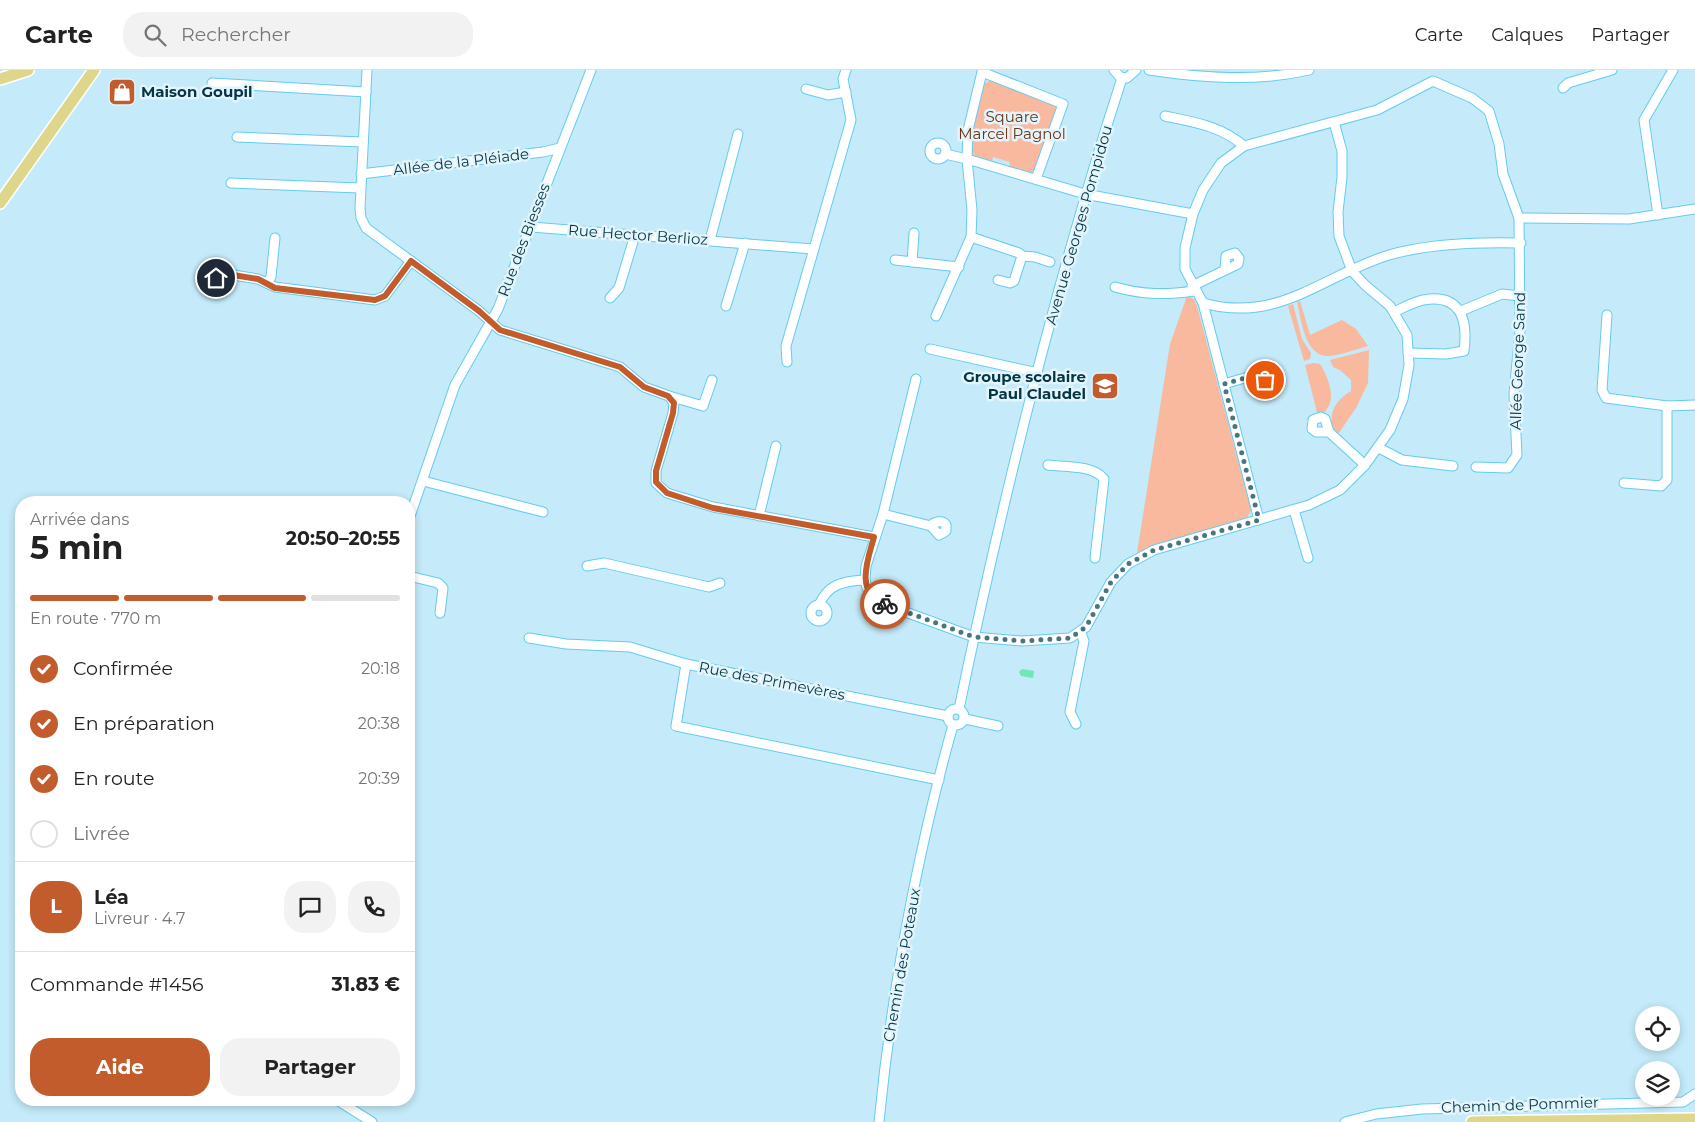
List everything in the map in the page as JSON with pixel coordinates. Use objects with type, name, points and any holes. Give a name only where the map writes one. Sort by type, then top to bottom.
[{"type":"main road","points":[[1,78],[16,70]]},
{"type":"main road","points":[[1,78],[28,70]]},
{"type":"main road","points":[[70,102],[85,70]]},
{"type":"main road","points":[[0,203],[70,102],[90,79],[94,70]]},
{"type":"main road","points":[[1472,1122],[1695,1119]]},
{"type":"street","points":[[367,70],[360,188],[361,218],[366,228],[479,311],[490,323],[500,330],[620,367],[644,387],[703,406],[712,380]]},
{"type":"street","name":"Rue des Biesses","points":[[415,503],[460,374],[490,323],[531,227],[591,70]]},
{"type":"street","points":[[787,362],[786,346],[851,120],[843,79],[846,70]]},
{"type":"street","points":[[1114,70],[1122,78],[1131,77],[1136,70]]},
{"type":"street","points":[[1149,70],[1234,78],[1269,77],[1309,70]]},
{"type":"street","points":[[1563,88],[1568,83],[1612,70]]},
{"type":"street","points":[[1658,215],[1644,120],[1673,70]]},
{"type":"street","points":[[936,316],[944,294],[959,266],[971,237],[972,210],[968,130],[979,71],[1063,104],[1036,180]]},
{"type":"street","name":"Avenue Georges Pompidou","points":[[959,709],[974,637],[1038,373],[1085,194],[1122,78]]},
{"type":"street","name":"Allée George Sand","points":[[1193,288],[1185,269],[1185,248],[1192,214],[1203,190],[1221,163],[1244,146],[1282,134],[1377,110],[1430,82],[1441,83],[1472,98],[1484,106],[1492,117],[1503,174],[1519,218],[1520,242],[1520,331],[1514,394],[1517,455],[1508,468],[1476,468]]},
{"type":"street","points":[[212,83],[366,92]]},
{"type":"street","points":[[806,89],[828,95],[846,92]]},
{"type":"street","points":[[1165,116],[1205,125],[1230,134],[1244,146]]},
{"type":"street","points":[[916,379],[883,514],[866,566],[865,580],[867,588],[878,602],[974,637],[1022,641],[1070,638],[1086,627],[1111,582],[1128,564],[1154,550],[1294,510],[1340,490],[1365,465],[1379,448],[1390,430],[1403,399],[1409,365],[1408,335],[1394,312],[1352,271],[1339,236],[1338,212],[1342,177],[1342,151],[1334,122]]},
{"type":"street","points":[[710,240],[738,134]]},
{"type":"street","points":[[238,137],[363,142]]},
{"type":"street","name":"Allée de la Pléiade","points":[[362,174],[543,152],[560,148]]},
{"type":"street","points":[[945,154],[968,159],[1085,194],[1192,214]]},
{"type":"street","points":[[231,183],[360,188]]},
{"type":"street","points":[[1519,218],[1629,219],[1695,209]]},
{"type":"street","name":"Rue Hector Berlioz","points":[[531,227],[813,249]]},
{"type":"street","points":[[912,262],[914,233]]},
{"type":"street","points":[[610,298],[619,288],[635,235]]},
{"type":"street","points":[[971,237],[1019,253],[1022,256],[1035,257],[1050,262]]},
{"type":"street","points":[[267,284],[271,277],[275,238]]},
{"type":"street","points":[[1203,303],[1226,310],[1256,309],[1290,299],[1389,255],[1431,247],[1485,242],[1520,242]]},
{"type":"street","points":[[726,306],[745,243]]},
{"type":"street","points":[[998,280],[1014,282],[1022,256]]},
{"type":"street","points":[[894,260],[959,266]]},
{"type":"street","points":[[216,278],[227,274],[258,279],[275,288],[375,300],[385,296],[411,261]]},
{"type":"street","points":[[1115,288],[1139,294],[1169,295],[1193,288],[1225,268]]},
{"type":"street","points":[[1193,288],[1203,303],[1259,520]]},
{"type":"street","points":[[1461,311],[1502,294],[1520,296]]},
{"type":"street","points":[[1394,312],[1423,300],[1447,300],[1461,311],[1466,334],[1464,351],[1446,354],[1408,353]]},
{"type":"street","points":[[1607,315],[1602,390],[1606,398],[1667,406],[1695,405]]},
{"type":"street","points":[[930,349],[1038,373]]},
{"type":"street","points":[[1224,384],[1248,377]]},
{"type":"street","points":[[668,396],[674,403],[673,413],[656,471],[656,482],[667,493],[713,508],[874,537]]},
{"type":"street","points":[[1624,483],[1661,486],[1667,480],[1667,406]]},
{"type":"street","points":[[1329,432],[1365,465]]},
{"type":"street","points":[[759,516],[776,446]]},
{"type":"street","points":[[1379,448],[1402,460],[1453,466]]},
{"type":"street","points":[[1048,466],[1090,470],[1100,473],[1104,479],[1095,558]]},
{"type":"street","points":[[423,482],[543,512]]},
{"type":"street","points":[[1294,510],[1308,558]]},
{"type":"street","points":[[883,514],[931,526]]},
{"type":"street","points":[[588,566],[604,563],[709,587],[720,582]]},
{"type":"street","points":[[415,577],[438,582],[443,588],[440,613]]},
{"type":"street","points":[[819,605],[828,589],[846,581],[865,580]]},
{"type":"street","points":[[1076,724],[1070,712],[1084,641],[1080,631]]},
{"type":"street","points":[[529,638],[566,644],[630,647],[686,664]]},
{"type":"street","name":"Rue des Primevères","points":[[938,780],[676,726],[686,664],[948,716]]},
{"type":"street","points":[[959,709],[964,713],[965,718],[961,725],[953,725],[949,722],[948,716],[952,710],[959,709]]},
{"type":"street","points":[[965,718],[998,726]]},
{"type":"street","points":[[938,780],[953,725]]},
{"type":"street","name":"Chemin des Poteaux","points":[[879,1122],[886,1047],[899,965],[938,780]]},
{"type":"street","name":"Chemin de Pommier","points":[[1345,1122],[1376,1114],[1422,1108],[1683,1102],[1695,1094]]},
{"type":"street","points":[[347,1106],[372,1122]]},
{"type":"green space","name":"Square Marcel Pagnol","points":[[993,79],[1055,104],[1057,115],[1034,171],[1028,173],[1009,167],[1010,162],[993,157],[992,161],[975,156],[971,151],[973,131],[983,84]]},
{"type":"green space","points":[[1187,296],[1194,299],[1197,306],[1251,510],[1246,520],[1163,542],[1137,553],[1170,344]]},
{"type":"green space","points":[[1300,301],[1310,335],[1342,320],[1356,329],[1368,346],[1335,355],[1325,356],[1318,353],[1312,348],[1305,334],[1297,302]]},
{"type":"green space","points":[[1293,304],[1302,339],[1311,353],[1310,359],[1304,361],[1288,306]]},
{"type":"green space","points":[[1369,350],[1368,383],[1356,408],[1338,434],[1332,430],[1333,412],[1337,403],[1351,391],[1351,380],[1340,370],[1333,367],[1330,360]]},
{"type":"green space","points":[[1320,364],[1330,388],[1331,399],[1324,413],[1317,412],[1305,365]]},
{"type":"shaded area","points":[[1022,669],[1034,671],[1033,678],[1021,676],[1019,672]]},
{"type":"way so far","points":[[885,604],[974,637],[1022,641],[1070,638],[1086,627],[1111,582],[1128,564],[1154,550],[1259,520],[1224,384],[1248,377],[1256,380],[1265,380]]},
{"type":"place","name":"Maison Goupil","points":[[122,92]]},
{"type":"place","name":"Groupe scolaire Paul Claudel","points":[[1105,386]]},
{"type":"route","points":[[216,278],[227,274],[258,279],[275,288],[375,300],[385,296],[411,261],[479,311],[490,323],[500,330],[620,367],[644,387],[662,392],[668,396],[674,403],[673,413],[656,471],[656,482],[667,493],[713,508],[874,537],[866,566],[865,580],[867,588],[878,602],[885,604]]}]
